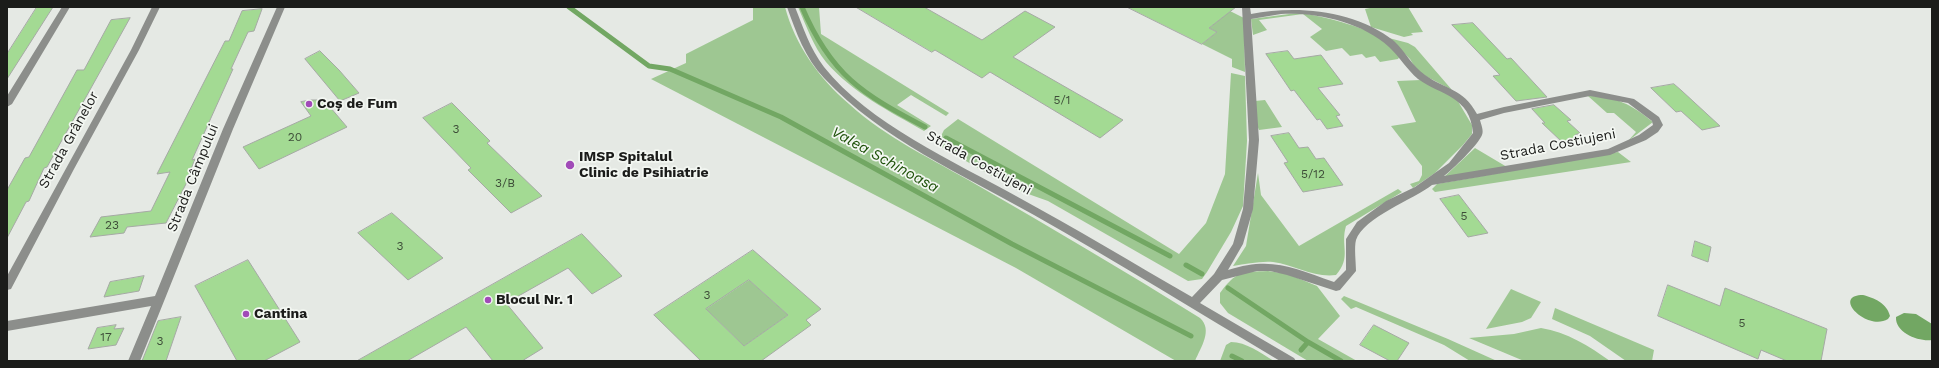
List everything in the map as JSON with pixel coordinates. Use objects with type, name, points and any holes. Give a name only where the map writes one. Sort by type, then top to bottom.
[{"type":"street","points":[[7,104],[66,7]]},
{"type":"street","name":"Strada Grânelor","points":[[7,286],[69,169],[135,50],[156,7]]},
{"type":"street","name":"Strada Câmpului","points":[[134,361],[280,7]]},
{"type":"street","name":"Strada Costiujeni","points":[[791,7],[800,32],[819,67],[828,78],[866,112],[920,146],[1038,213],[1290,361]]},
{"type":"street","name":"Strada Costiujeni","points":[[1192,303],[1218,277],[1238,244],[1248,210],[1254,140],[1246,12],[1308,12],[1376,32],[1406,59],[1415,73],[1462,99],[1475,118],[1478,134],[1452,165],[1419,190],[1390,204],[1361,225],[1351,239],[1351,271],[1336,287],[1290,271],[1269,266],[1241,269],[1218,277]]},
{"type":"street","name":"Strada Costiujeni","points":[[1429,182],[1610,152],[1633,142],[1655,129],[1658,125],[1656,119],[1631,101],[1590,93],[1475,118]]},
{"type":"street","points":[[7,326],[158,300]]},
{"type":"shaded area","points":[[753,7],[785,7],[795,35],[818,72],[849,104],[894,138],[1061,234],[1200,318],[1206,328],[1206,333],[1205,339],[1195,361],[1176,361],[1016,268],[651,79],[686,63],[686,54],[753,20]]},
{"type":"shaded area","points":[[798,7],[819,7],[821,34],[949,113],[946,116],[911,95],[897,105],[931,126],[924,131],[872,101],[848,83],[821,56]]},
{"type":"shaded area","points":[[1375,7],[1408,7],[1423,32],[1411,33],[1413,35],[1404,37],[1371,27],[1365,9]]},
{"type":"shaded area","points":[[1230,11],[1244,18],[1245,72],[1232,67],[1232,59],[1202,44],[1217,32],[1209,28]]},
{"type":"shaded area","points":[[1297,13],[1305,14],[1325,18],[1347,24],[1374,34],[1400,56],[1398,59],[1380,62],[1375,56],[1366,58],[1362,54],[1350,56],[1342,48],[1326,51],[1310,37],[1322,29],[1303,14],[1259,20],[1267,30],[1253,35],[1251,19]]},
{"type":"shaded area","points":[[1385,37],[1408,43],[1415,47],[1452,90],[1418,72],[1410,59],[1395,44]]},
{"type":"shaded area","points":[[1231,73],[1245,76],[1247,141],[1243,206],[1231,232],[1202,279],[1188,281],[1048,201],[1017,190],[943,148],[939,140],[944,130],[958,119],[1179,254],[1206,223],[1225,174]]},
{"type":"shaded area","points":[[1421,80],[1456,98],[1472,125],[1472,134],[1435,173],[1413,188],[1410,184],[1419,181],[1422,175],[1422,166],[1391,126],[1416,122],[1397,81]]},
{"type":"shaded area","points":[[1588,96],[1607,98],[1631,106],[1653,122],[1628,141],[1636,132],[1614,113],[1607,113]]},
{"type":"shaded area","points":[[1265,100],[1282,127],[1259,130],[1257,125],[1255,101]]},
{"type":"shaded area","points":[[1475,148],[1507,167],[1444,177]]},
{"type":"shaded area","points":[[1618,152],[1631,162],[1435,192],[1432,189],[1437,184]]},
{"type":"shaded area","points":[[1258,173],[1261,195],[1299,246],[1398,189],[1402,192],[1346,226],[1344,240],[1345,257],[1341,269],[1336,275],[1320,275],[1273,262],[1258,262],[1233,266],[1246,246]]},
{"type":"shaded area","points":[[1268,271],[1288,274],[1317,286],[1340,316],[1318,339],[1357,361],[1308,361],[1228,313],[1220,303],[1220,293],[1231,280],[1240,274]]},
{"type":"shaded area","points":[[749,280],[788,315],[744,346],[706,309]]},
{"type":"shaded area","points":[[1511,289],[1541,302],[1531,318],[1522,322],[1486,329]]},
{"type":"shaded area","points":[[1863,295],[1883,304],[1890,316],[1888,319],[1880,322],[1871,321],[1862,317],[1856,312],[1851,306],[1850,301],[1854,297]]},
{"type":"shaded area","points":[[1344,296],[1497,361],[1470,361],[1444,345],[1356,307],[1351,309],[1341,299]]},
{"type":"shaded area","points":[[1555,308],[1654,350],[1652,361],[1626,361],[1590,336],[1552,319]]},
{"type":"shaded area","points":[[1904,313],[1916,314],[1932,324],[1932,340],[1921,340],[1915,338],[1899,328],[1896,317]]},
{"type":"shaded area","points":[[1541,328],[1569,336],[1610,361],[1524,361],[1469,338],[1514,334]]},
{"type":"shaded area","points":[[1231,342],[1237,342],[1248,346],[1274,361],[1220,361],[1226,345]]},
{"type":"building","points":[[37,7],[53,7],[7,79],[7,54]]},
{"type":"building","points":[[856,7],[924,7],[982,40],[1025,11],[1055,27],[1013,57],[1123,120],[1100,138],[990,72],[982,78],[935,50],[932,52]]},
{"type":"building","points":[[1127,7],[1236,7],[1209,28],[1217,32],[1202,44]]},
{"type":"building","points":[[262,9],[254,31],[248,32],[231,69],[233,69],[192,160],[195,159],[188,180],[166,223],[127,227],[124,233],[90,237],[101,217],[151,211],[170,172],[157,174],[225,41],[229,41],[242,11]]},
{"type":"building","points":[[130,18],[47,167],[44,168],[29,201],[26,202],[7,238],[7,190],[25,158],[29,157],[77,70],[84,70],[111,20]]},
{"type":"building","points":[[1473,23],[1507,59],[1511,58],[1547,97],[1516,101],[1493,76],[1500,75],[1452,25]]},
{"type":"building","points":[[320,51],[359,93],[340,101],[305,59]]},
{"type":"building","points":[[1288,51],[1294,59],[1321,55],[1343,84],[1318,88],[1340,115],[1336,116],[1343,126],[1327,129],[1320,119],[1317,120],[1294,90],[1291,91],[1266,54]]},
{"type":"building","points":[[1674,84],[1720,126],[1702,130],[1681,111],[1676,112],[1651,88]]},
{"type":"building","points":[[324,100],[347,127],[259,169],[243,147],[311,116],[301,102]]},
{"type":"building","points":[[452,103],[490,141],[487,143],[542,196],[511,213],[468,170],[471,168],[423,118]]},
{"type":"building","points":[[1554,105],[1571,120],[1567,121],[1580,133],[1575,135],[1579,139],[1562,142],[1542,123],[1545,123],[1532,109]]},
{"type":"building","points":[[1289,133],[1299,148],[1308,147],[1316,159],[1324,158],[1343,185],[1303,192],[1284,163],[1288,162],[1271,136]]},
{"type":"building","points":[[1459,195],[1488,233],[1468,237],[1440,199]]},
{"type":"building","points":[[392,213],[443,258],[408,280],[358,233]]},
{"type":"building","name":"Blocul Nr. 1","points":[[582,234],[622,276],[592,294],[568,268],[506,303],[543,348],[522,361],[493,361],[466,327],[407,361],[357,361]]},
{"type":"building","points":[[1695,241],[1711,247],[1708,262],[1692,256]]},
{"type":"building","points":[[753,250],[821,309],[806,320],[811,325],[761,361],[701,361],[654,315]],"holes":[[[749,280],[788,315],[744,346],[706,309]]]},
{"type":"building","name":"Cantina","points":[[248,260],[300,342],[264,361],[237,361],[195,286]]},
{"type":"building","points":[[144,276],[139,291],[104,297],[110,282]]},
{"type":"building","points":[[1668,285],[1720,306],[1725,288],[1827,329],[1821,361],[1787,361],[1761,350],[1758,359],[1658,316]]},
{"type":"building","points":[[181,317],[166,361],[142,361],[158,321]]},
{"type":"building","points":[[116,325],[114,329],[124,328],[116,345],[88,349],[97,328]]},
{"type":"building","points":[[1374,325],[1409,343],[1397,361],[1390,361],[1360,345]]},
{"type":"waterway","name":"Valea Schinoasa","points":[[569,7],[649,66],[670,69],[781,117],[1012,244],[1191,336]]},
{"type":"waterway","points":[[802,7],[825,50],[837,66],[851,80],[883,104],[925,127]]},
{"type":"waterway","points":[[946,138],[1170,256]]},
{"type":"waterway","points":[[1186,265],[1202,274]]},
{"type":"waterway","points":[[1228,288],[1308,342]]},
{"type":"waterway","name":"Valea Schinoasa","points":[[1301,350],[1308,342]]},
{"type":"waterway","name":"Valea Schinoasa","points":[[1308,342],[1341,361]]},
{"type":"waterway","name":"Valea Schinoasa","points":[[1232,356],[1242,361]]},
{"type":"place","name":"Coș de Fum","points":[[309,104]]},
{"type":"place","name":"IMSP Spitalul Clinic de Psihiatrie","points":[[570,165]]},
{"type":"place","name":"Blocul Nr. 1","points":[[488,300]]},
{"type":"place","name":"Cantina","points":[[246,314]]}]
